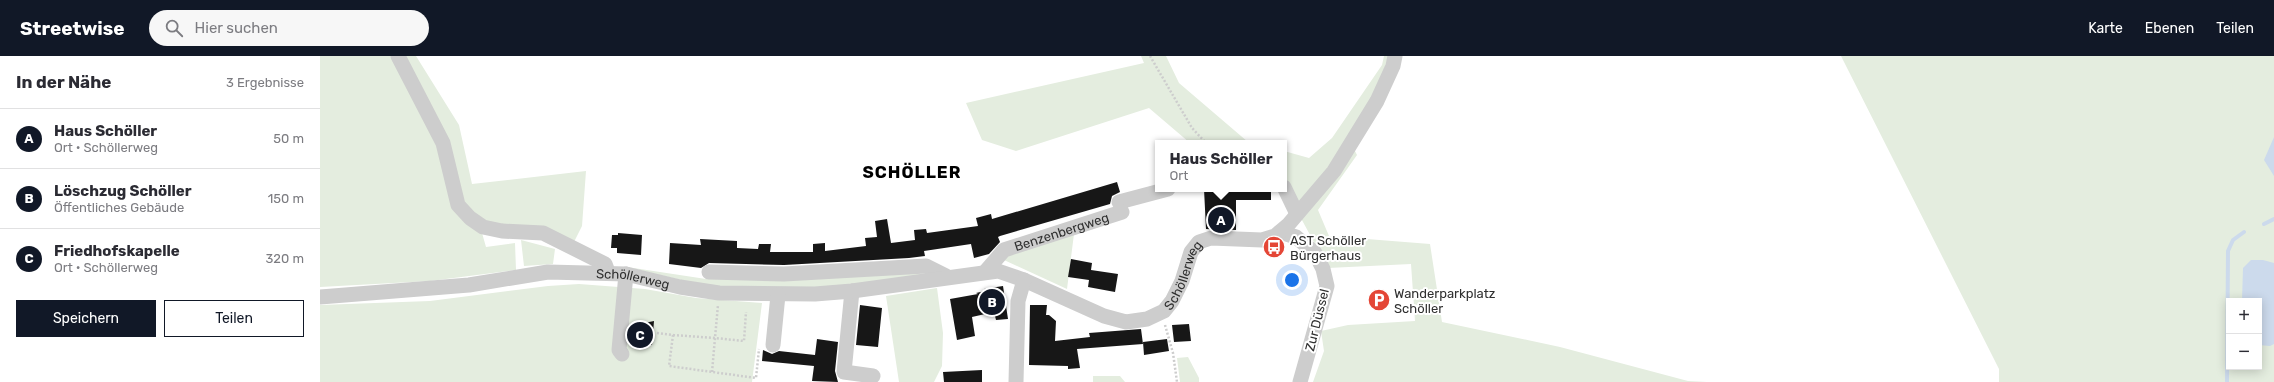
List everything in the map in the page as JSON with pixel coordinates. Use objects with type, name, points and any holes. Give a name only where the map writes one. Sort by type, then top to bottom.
[{"type":"street","points":[[398,56],[440,137],[458,205],[470,218],[483,227],[502,231],[543,233],[605,264],[608,272]]},
{"type":"street","name":"Schöllerweg","points":[[320,297],[469,285],[548,272],[608,272],[626,274],[680,287],[719,293],[778,295],[852,291],[946,276],[986,271],[1001,271],[1104,316],[1117,320],[1141,321],[1157,315],[1168,306],[1176,294],[1191,252],[1199,242],[1211,238],[1262,240],[1280,232],[1334,171],[1377,101],[1393,66],[1395,56]]},
{"type":"street","name":"Benzenbergweg","points":[[986,271],[1004,250],[1160,192]]},
{"type":"street","points":[[1286,192],[1297,214]]},
{"type":"street","name":"Zur Düssel","points":[[1280,232],[1296,237],[1315,253],[1323,269],[1327,286],[1300,382]]},
{"type":"street","points":[[709,272],[784,274],[926,266],[946,276]]},
{"type":"street","points":[[622,354],[619,350],[626,274]]},
{"type":"street","points":[[1016,382],[1018,301],[1024,280]]},
{"type":"street","points":[[852,291],[844,372],[873,376]]},
{"type":"street","points":[[773,345],[778,295]]},
{"type":"path","points":[[1150,56],[1192,128],[1203,140]]},
{"type":"path","points":[[712,372],[719,293]]},
{"type":"path","points":[[658,333],[744,341],[746,312]]},
{"type":"path","points":[[1157,315],[1167,328],[1177,382]]},
{"type":"path","points":[[673,335],[669,366],[756,378],[760,346],[773,345]]},
{"type":"shaded area","points":[[320,56],[394,56],[430,120],[451,198],[482,233],[486,247],[515,243],[516,270],[430,281],[320,287]]},
{"type":"shaded area","points":[[401,56],[416,56],[459,125],[472,184],[586,171],[582,226],[573,244],[484,222],[462,203]]},
{"type":"shaded area","points":[[1141,56],[1166,56],[1179,83],[1246,140],[1186,140],[1149,108],[1016,151],[982,140],[966,103],[1144,63]]},
{"type":"shaded area","points":[[1384,56],[1389,56],[1354,149],[1357,155],[1318,210],[1329,236],[1430,244],[1442,322],[1560,347],[1688,381],[1707,382],[1313,382],[1324,351],[1321,331],[1348,325],[1415,321],[1411,264],[1328,268],[1287,192],[1287,152],[1309,158],[1332,138],[1382,65]]},
{"type":"shaded area","points":[[1841,56],[2274,56],[2274,382],[1999,382],[1999,369]]},
{"type":"shaded area","points":[[1074,234],[1067,289],[1004,260],[1004,257]]},
{"type":"shaded area","points":[[521,240],[555,249],[553,264],[524,266]]},
{"type":"shaded area","points":[[627,267],[706,279],[871,271],[931,274],[816,289],[710,287]]},
{"type":"shaded area","points":[[579,284],[645,289],[696,298],[762,303],[752,382],[320,382],[320,305],[430,301],[548,286]]},
{"type":"shaded area","points":[[937,288],[943,333],[942,366],[934,382],[899,382],[886,296]]},
{"type":"shaded area","points":[[1188,357],[1199,378],[1199,382],[1180,382],[1177,358]]},
{"type":"shaded area","points":[[1093,376],[1120,376],[1125,382],[1093,382]]},
{"type":"water","points":[[2274,137],[2274,176],[2264,160]]},
{"type":"water","points":[[2251,260],[2263,260],[2274,263],[2274,344],[2270,346],[2262,345],[2262,298],[2242,298],[2243,268]]},
{"type":"building","points":[[1117,182],[1120,192],[1112,196],[1110,204],[1000,236],[998,237],[1000,242],[989,254],[974,258],[971,244],[924,251],[925,256],[909,258],[784,265],[709,263],[701,268],[669,264],[670,243],[701,245],[700,239],[737,241],[737,248],[758,249],[759,244],[771,244],[770,252],[813,252],[813,244],[825,243],[825,251],[866,246],[865,238],[877,237],[875,221],[887,219],[891,243],[915,240],[914,230],[926,229],[927,233],[978,226],[976,218],[991,214],[992,219]]},
{"type":"building","points":[[1204,192],[1271,192],[1271,200],[1236,200],[1236,230],[1206,229]]},
{"type":"building","points":[[618,233],[642,235],[641,255],[617,253],[617,248],[611,248],[612,235],[618,235]]},
{"type":"building","points":[[1071,259],[1092,263],[1091,270],[1118,274],[1115,292],[1088,287],[1089,280],[1068,277]]},
{"type":"building","points":[[1003,286],[1008,319],[996,320],[994,312],[972,317],[975,336],[957,340],[950,299],[978,294],[976,293],[985,291],[984,289]]},
{"type":"building","points":[[860,305],[882,308],[878,347],[856,345]]},
{"type":"building","points":[[1030,305],[1047,305],[1046,315],[1049,315],[1056,321],[1055,341],[1090,337],[1089,333],[1141,329],[1143,344],[1077,349],[1080,368],[1068,369],[1068,366],[1029,365]]},
{"type":"building","points":[[654,321],[652,345],[629,343],[630,326]]},
{"type":"building","points":[[1189,324],[1191,341],[1174,342],[1172,325]]},
{"type":"building","points":[[817,339],[838,342],[835,371],[838,382],[812,381],[814,366],[762,361],[763,350],[772,354],[779,351],[815,355]]},
{"type":"building","points":[[1167,339],[1169,351],[1144,355],[1143,342]]},
{"type":"building","points":[[982,370],[982,382],[944,382],[943,372]]},
{"type":"waterway","points":[[2264,224],[2274,219]]},
{"type":"waterway","points":[[2227,382],[2228,251],[2233,240],[2244,232]]},
{"type":"place","name":"Haus Schöller","points":[[1221,220]]},
{"type":"place","name":"AST Schöller Bürgerhaus","points":[[1274,247]]},
{"type":"place","name":"Wanderparkplatz Schöller","points":[[1379,300]]},
{"type":"place","name":"Löschzug Schöller","points":[[992,302]]},
{"type":"place","name":"Friedhofskapelle","points":[[640,335]]},
{"type":"district","name":"SCHÖLLER","points":[[912,172]]}]
